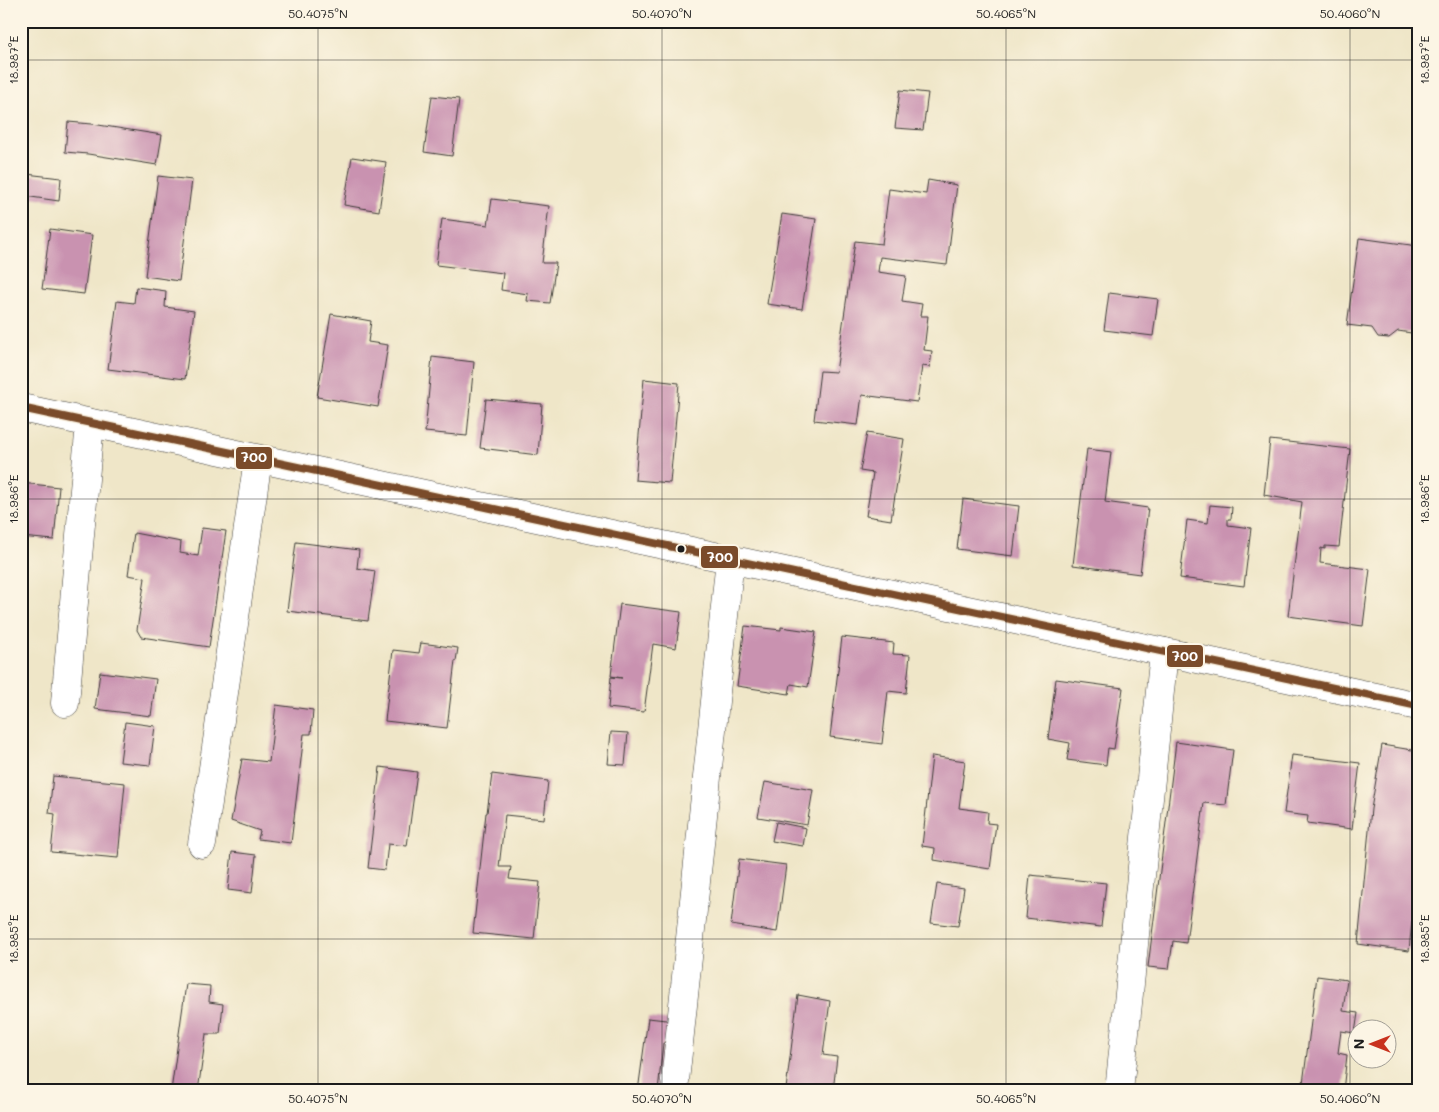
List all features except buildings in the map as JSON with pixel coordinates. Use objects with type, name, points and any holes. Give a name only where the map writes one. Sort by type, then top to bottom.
[{"type":"street","points":[[21,408],[1418,706]]},
{"type":"street","points":[[65,703],[90,423]]},
{"type":"street","points":[[202,844],[258,459]]},
{"type":"street","points":[[674,1081],[730,559]]},
{"type":"street","points":[[1119,1091],[1164,652]]},
{"type":"transit line","name":"700","points":[[21,408],[1418,706]]}]
